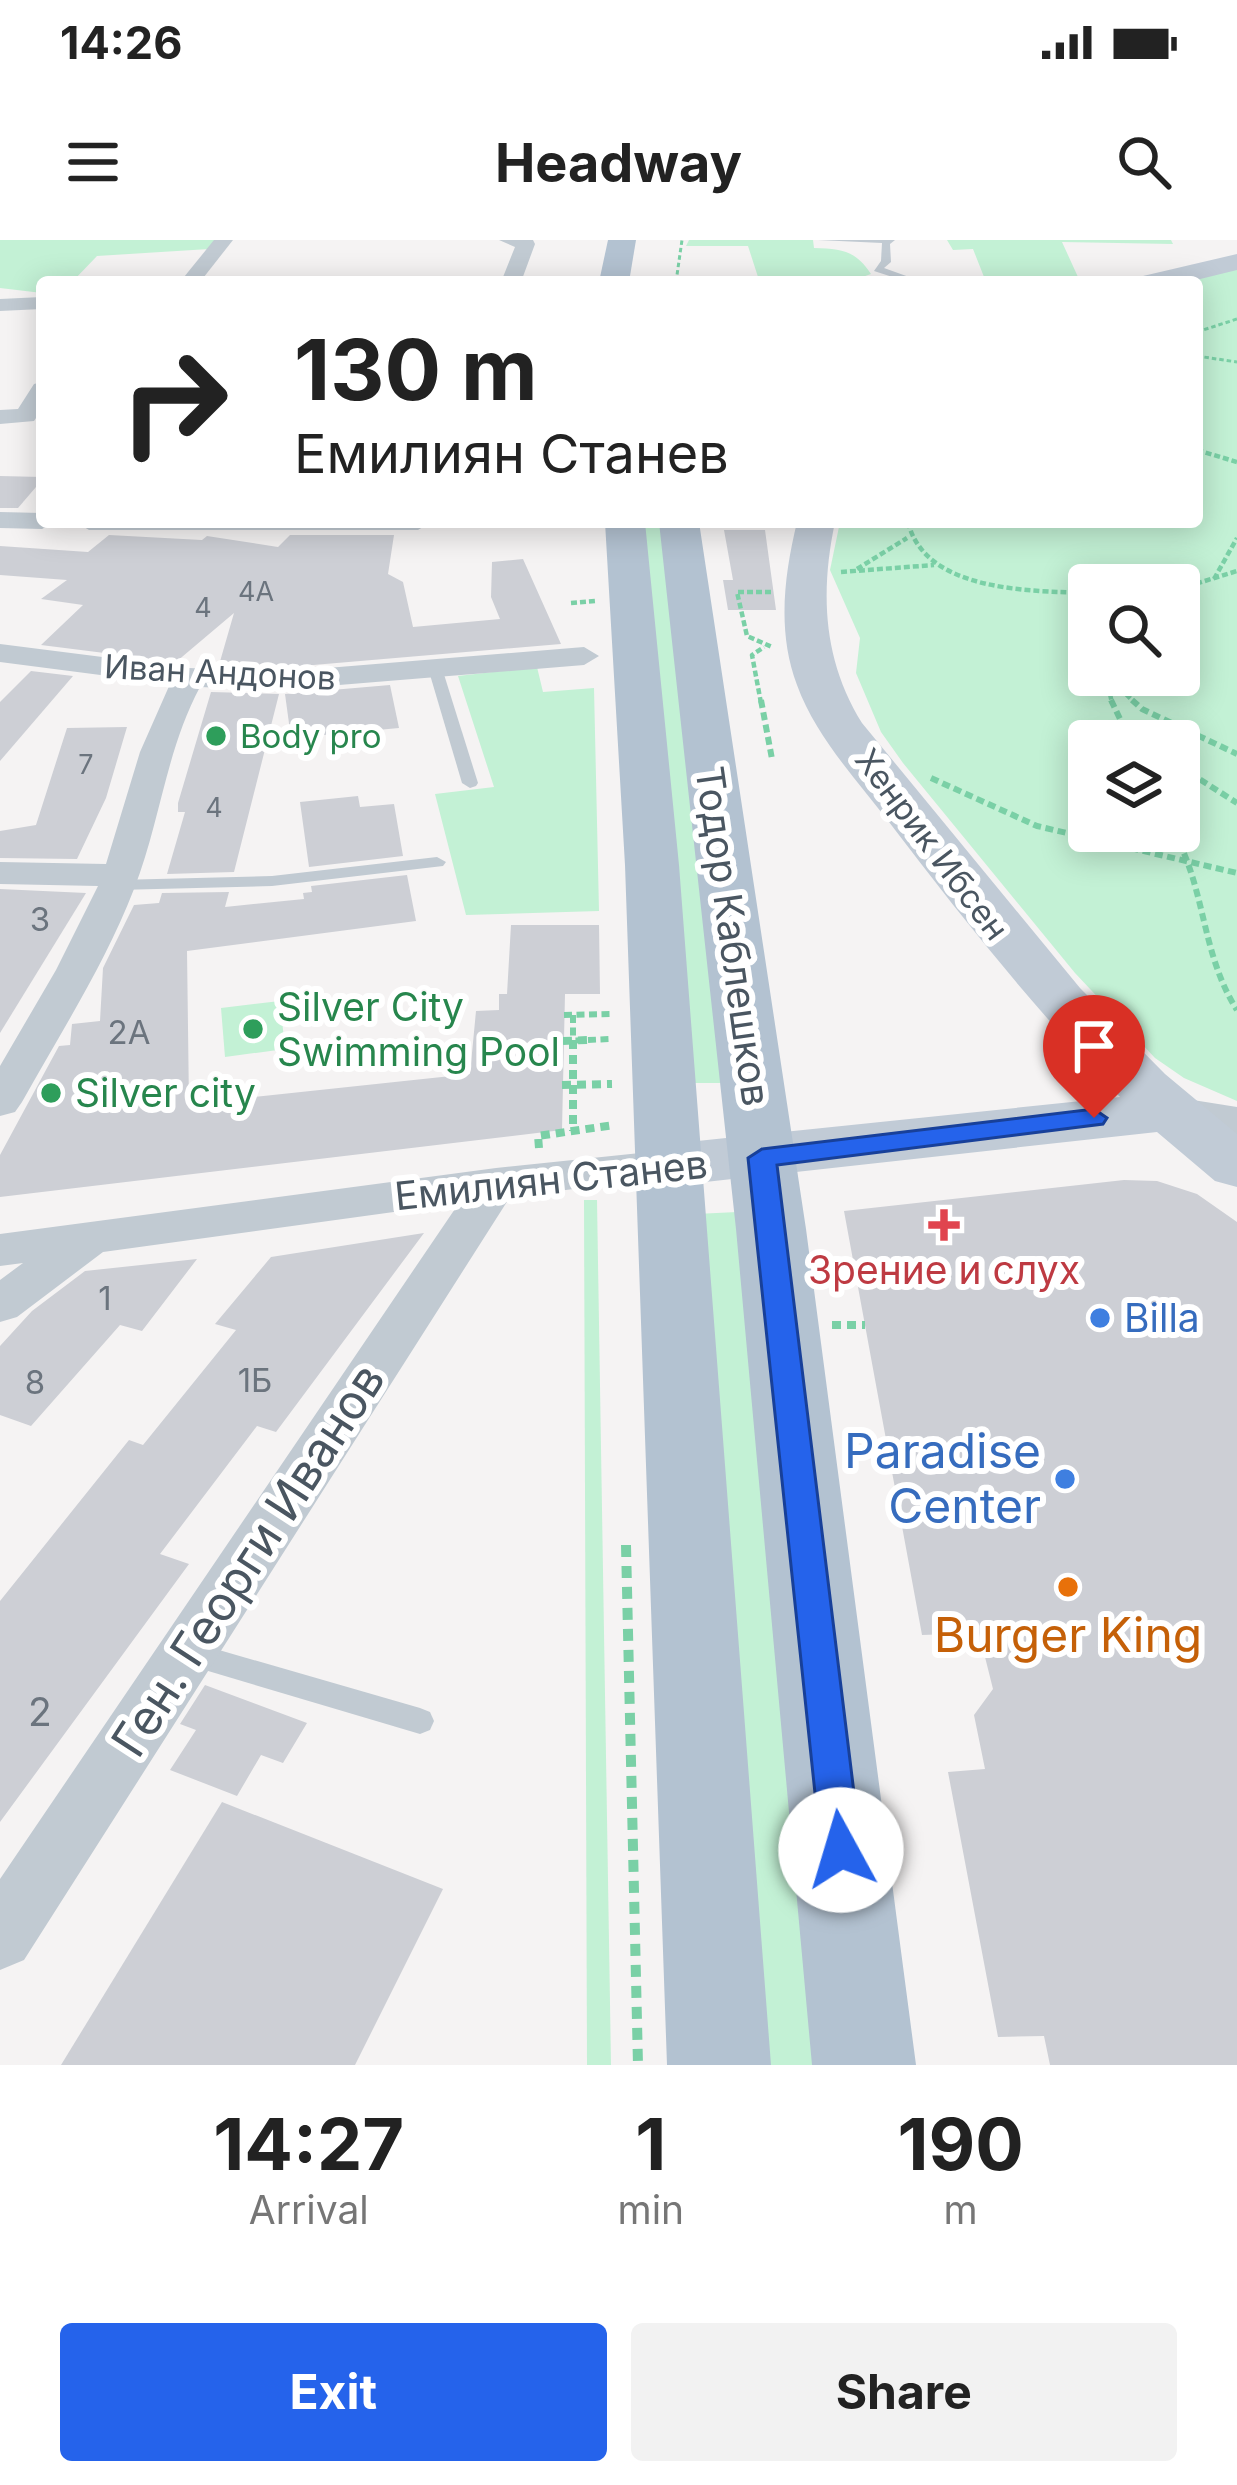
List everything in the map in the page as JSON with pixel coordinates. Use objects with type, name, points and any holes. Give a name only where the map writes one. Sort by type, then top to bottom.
[{"type":"main road","points":[[615,276],[622,240]]},
{"type":"main road","points":[[1178,276],[1237,262]]},
{"type":"main road","name":"Тодор Каблешков","points":[[625,528],[652,865],[682,1149],[864,2065]]},
{"type":"main road","name":"Тодор Каблешков","points":[[679,528],[682,1149],[719,2065]]},
{"type":"main road","name":"Хенрик Ибсен","points":[[815,528],[803,592],[813,668],[822,692],[875,770],[1016,954],[1103,1048],[1237,1166]]},
{"type":"main road","name":"Емилиян Станев","points":[[682,1149],[1174,1111]]},
{"type":"street","points":[[195,276],[224,240]]},
{"type":"street","points":[[508,240],[526,244],[514,276]]},
{"type":"street","points":[[0,305],[36,303]]},
{"type":"street","points":[[0,417],[26,416],[36,399]]},
{"type":"street","points":[[0,520],[36,521]]},
{"type":"street","name":"Иван Андонов","points":[[0,653],[189,677],[330,680],[584,656]]},
{"type":"street","points":[[0,687],[34,659]]},
{"type":"street","points":[[0,1102],[88,949],[119,880],[172,705],[189,677]]},
{"type":"street","points":[[0,872],[119,880]]},
{"type":"street","points":[[1174,1111],[1237,1121]]},
{"type":"street","name":"Хенрик Ибсен","points":[[1174,1111],[1237,1141]]},
{"type":"street","name":"Емилиян Станев","points":[[0,1250],[518,1169],[682,1149]]},
{"type":"street","name":"Ген. Георги Иванов","points":[[0,1937],[187,1653],[518,1169]]},
{"type":"street","points":[[0,1305],[87,1240]]},
{"type":"lane","points":[[822,240],[891,240]]},
{"type":"lane","points":[[891,240],[886,244],[886,262],[877,268],[900,276]]},
{"type":"lane","points":[[435,668],[470,784]]},
{"type":"lane","points":[[119,880],[272,881],[437,862]]},
{"type":"lane","points":[[187,1653],[420,1721]]},
{"type":"path","points":[[677,276],[682,240]]},
{"type":"path","points":[[1203,330],[1237,319]]},
{"type":"path","points":[[1203,355],[1237,362]]},
{"type":"path","points":[[1203,452],[1237,462]]},
{"type":"path","points":[[908,528],[907,538],[917,553],[935,565],[1005,586],[1068,591]]},
{"type":"path","points":[[907,538],[856,570],[935,565]]},
{"type":"path","points":[[1214,579],[1237,538]]},
{"type":"path","points":[[1200,583],[1237,572]]},
{"type":"path","points":[[772,759],[752,655],[765,647],[741,633],[736,592],[803,592]]},
{"type":"path","points":[[571,603],[598,601]]},
{"type":"path","points":[[1128,696],[1142,709],[1237,754]]},
{"type":"path","points":[[875,770],[925,775],[1009,817],[1237,873]]},
{"type":"path","points":[[1200,779],[1237,803]]},
{"type":"path","points":[[1186,852],[1193,863],[1201,932],[1213,976],[1237,1010]]},
{"type":"path","points":[[1221,988],[1237,993]]},
{"type":"path","points":[[573,1131],[569,1015],[610,1014]]},
{"type":"path","points":[[568,1041],[611,1039]]},
{"type":"path","points":[[562,1085],[612,1084]]},
{"type":"path","points":[[518,1169],[538,1136],[573,1131],[682,1149]]},
{"type":"path","points":[[630,1707],[638,2065]]},
{"type":"green space","points":[[0,240],[216,240],[209,249],[97,256],[78,276],[36,276],[36,292],[0,288]]},
{"type":"green space","points":[[689,240],[813,240],[814,248],[853,255],[871,274],[758,276],[748,246],[686,246]]},
{"type":"green space","points":[[947,240],[1171,240],[1173,244],[1062,242],[1078,276],[984,276],[973,249],[953,250]]},
{"type":"green space","points":[[1237,267],[1237,1101],[1184,1078],[1155,1058],[1075,973],[903,763],[881,732],[856,673],[860,638],[830,570],[839,528],[1203,528],[1203,276],[1196,276]]},
{"type":"green space","points":[[640,528],[667,528],[722,1083],[687,1083]]},
{"type":"green space","points":[[537,667],[543,692],[594,688],[599,911],[466,915],[435,794],[494,787],[458,676]]},
{"type":"green space","name":"Silver City Swimming Pool","points":[[280,1001],[285,1049],[225,1057],[221,1008]]},
{"type":"green space","points":[[584,1200],[597,1200],[611,2065],[587,2065]]},
{"type":"green space","points":[[737,1212],[822,2065],[758,2065],[696,1214]]},
{"type":"building","points":[[0,476],[36,477],[36,487],[18,508],[0,508]]},
{"type":"building","points":[[724,530],[765,530],[776,610],[728,610],[723,580],[733,580]]},
{"type":"building","points":[[109,535],[202,540],[207,536],[278,547],[290,535],[394,535],[388,574],[403,582],[413,627],[500,619],[491,597],[492,562],[523,559],[561,644],[278,668],[219,665],[234,613],[176,662],[41,645],[83,605],[41,599],[67,580],[0,575],[0,546],[88,552]]},
{"type":"building","points":[[31,671],[73,676],[0,761],[0,702]]},
{"type":"building","points":[[390,685],[399,728],[291,738],[285,694]]},
{"type":"building","points":[[211,692],[279,694],[234,872],[167,874],[185,812],[178,812],[178,803]]},
{"type":"building","points":[[127,727],[106,798],[77,859],[0,858],[0,831],[36,825],[67,728]]},
{"type":"building","points":[[358,796],[360,807],[394,804],[403,856],[309,867],[300,802]]},
{"type":"building","name":"Silver city","points":[[407,875],[416,921],[187,951],[189,1104],[470,1074],[476,1011],[499,1010],[499,994],[507,994],[511,925],[599,925],[600,994],[565,994],[562,1130],[0,1197],[0,1155],[59,1046],[70,1045],[72,1024],[100,1021],[103,968],[134,905],[159,903],[162,893],[229,892],[225,907],[304,899],[303,893],[312,892],[311,886]]},
{"type":"building","points":[[0,889],[86,893],[0,1033]]},
{"type":"building","name":"Paradise Center","points":[[1124,1180],[1157,1181],[1197,1194],[1237,1222],[1237,2065],[1050,2065],[1044,2036],[998,2037],[948,1772],[985,1769],[974,1715],[993,1689],[979,1633],[922,1635],[844,1211]]},
{"type":"building","points":[[424,1233],[276,1432],[257,1426],[160,1554],[189,1564],[0,1822],[0,1601],[129,1440],[143,1445],[236,1330],[215,1324],[271,1257]]},
{"type":"building","points":[[197,1259],[142,1331],[120,1325],[31,1426],[0,1415],[0,1346],[32,1311],[85,1271]]},
{"type":"building","points":[[205,1685],[307,1723],[283,1763],[261,1755],[237,1796],[170,1770],[196,1730],[180,1724]]},
{"type":"building","points":[[222,1802],[443,1889],[355,2065],[61,2065]]},
{"type":"place","name":"Body pro","points":[[216,736]]},
{"type":"place","name":"Silver City Swimming Pool","points":[[253,1029]]},
{"type":"place","name":"Silver city","points":[[51,1093]]},
{"type":"place","name":"Зрение и слух","points":[[944,1225]]},
{"type":"place","name":"Billa","points":[[1100,1318]]},
{"type":"place","name":"Paradise Center","points":[[1065,1479]]},
{"type":"place","name":"Burger King","points":[[1068,1587]]},
{"type":"route","points":[[841,1850],[762,1158],[1094,1118]]}]
